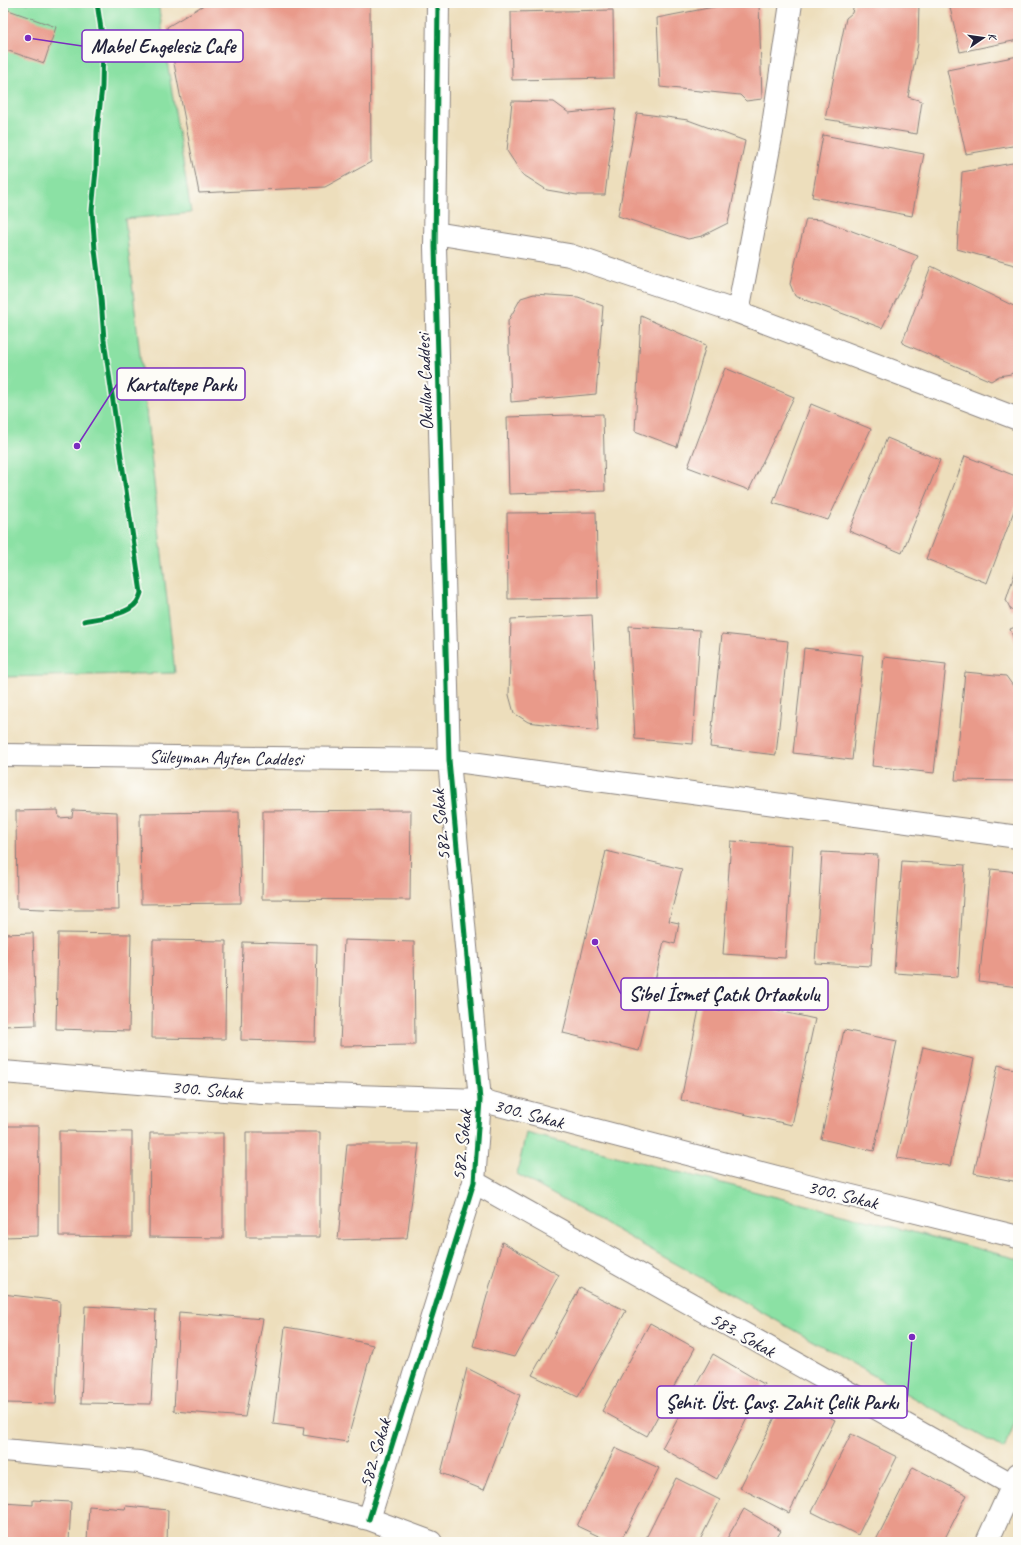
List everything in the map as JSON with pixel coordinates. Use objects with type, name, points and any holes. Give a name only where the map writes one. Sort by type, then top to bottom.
[{"type":"street","name":"Okullar Caddesi","points":[[438,3],[435,233],[449,760]]},
{"type":"street","points":[[738,312],[772,132],[791,3]]},
{"type":"street","points":[[435,233],[569,255],[738,312],[1018,419]]},
{"type":"street","name":"Süleyman Ayten Caddesi","points":[[3,755],[449,760],[1018,837]]},
{"type":"street","name":"582. Sokak","points":[[369,1519],[474,1182],[480,1100],[449,760]]},
{"type":"street","name":"300. Sokak","points":[[3,1072],[262,1093],[480,1100],[807,1185],[1018,1237]]},
{"type":"street","name":"583. Sokak","points":[[474,1182],[1016,1480]]},
{"type":"street","points":[[3,1450],[139,1462],[369,1519],[431,1542]]},
{"type":"street","points":[[987,1542],[1016,1480]]},
{"type":"green space","points":[[3,3],[158,3],[191,213],[125,219],[175,673],[3,677]]},
{"type":"green space","points":[[526,1133],[1018,1259],[1018,1415],[1004,1449],[517,1174]]},
{"type":"building","points":[[207,3],[370,3],[371,162],[325,187],[199,193],[167,27]]},
{"type":"building","points":[[734,3],[759,3],[762,99],[746,101],[740,95],[660,87],[657,18]]},
{"type":"building","points":[[854,3],[919,3],[918,44],[908,97],[922,101],[917,134],[825,119],[846,18],[852,13]]},
{"type":"building","points":[[949,3],[1018,3],[1018,40],[960,52]]},
{"type":"building","points":[[3,8],[56,27],[44,63],[3,49]]},
{"type":"building","points":[[613,10],[614,78],[512,80],[511,12]]},
{"type":"building","points":[[1018,56],[1018,145],[966,154],[947,70]]},
{"type":"building","points":[[512,101],[554,102],[569,113],[616,108],[605,195],[577,195],[547,190],[522,174],[507,151]]},
{"type":"building","points":[[637,113],[688,120],[745,141],[728,223],[702,236],[688,239],[618,216]]},
{"type":"building","points":[[823,135],[924,154],[912,216],[812,197]]},
{"type":"building","points":[[1018,162],[1018,266],[957,249],[962,172]]},
{"type":"building","points":[[806,219],[823,220],[918,256],[882,328],[795,296],[790,284]]},
{"type":"building","points":[[931,266],[1018,308],[1018,368],[1011,374],[999,376],[991,381],[902,343]]},
{"type":"building","points":[[534,294],[578,297],[603,306],[596,394],[511,402],[508,321],[521,298]]},
{"type":"building","points":[[641,316],[706,345],[677,447],[635,431]]},
{"type":"building","points":[[725,368],[794,397],[749,490],[688,467]]},
{"type":"building","points":[[811,404],[871,429],[828,520],[773,503]]},
{"type":"building","points":[[603,414],[605,491],[509,494],[507,417]]},
{"type":"building","points":[[887,438],[940,460],[902,553],[849,531]]},
{"type":"building","points":[[965,456],[1018,477],[1018,500],[987,583],[926,559]]},
{"type":"building","points":[[596,512],[598,598],[508,599],[507,513]]},
{"type":"building","points":[[1018,563],[1018,607],[1011,610],[1006,600]]},
{"type":"building","points":[[592,615],[598,731],[528,722],[514,713],[509,695],[511,619]]},
{"type":"building","points":[[629,626],[700,630],[693,744],[635,739]]},
{"type":"building","points":[[1018,626],[1018,649],[1010,629]]},
{"type":"building","points":[[722,634],[788,641],[776,755],[710,747]]},
{"type":"building","points":[[804,648],[863,655],[852,760],[793,753]]},
{"type":"building","points":[[884,657],[946,664],[934,773],[872,766]]},
{"type":"building","points":[[965,672],[1006,676],[1018,693],[1018,781],[955,780]]},
{"type":"building","points":[[58,810],[59,818],[72,817],[73,810],[117,812],[119,910],[17,908],[16,811]]},
{"type":"building","points":[[411,810],[410,900],[262,899],[263,811]]},
{"type":"building","points":[[239,812],[241,903],[141,904],[140,813]]},
{"type":"building","points":[[731,841],[792,845],[785,958],[723,954]]},
{"type":"building","points":[[606,851],[682,869],[669,921],[679,923],[675,944],[664,941],[639,1051],[563,1033]]},
{"type":"building","points":[[822,852],[878,855],[871,966],[815,963]]},
{"type":"building","points":[[902,861],[965,865],[958,977],[894,973]]},
{"type":"building","points":[[991,869],[1018,872],[1018,987],[979,982]]},
{"type":"building","points":[[33,933],[36,1025],[3,1026],[3,934]]},
{"type":"building","points":[[58,933],[131,934],[129,1031],[56,1029]]},
{"type":"building","points":[[153,940],[226,941],[225,1039],[152,1038]]},
{"type":"building","points":[[344,940],[414,942],[415,1045],[340,1046]]},
{"type":"building","points":[[243,942],[317,944],[315,1042],[241,1040]]},
{"type":"building","points":[[702,994],[815,1019],[792,1125],[681,1100]]},
{"type":"building","points":[[844,1030],[897,1041],[874,1151],[821,1139]]},
{"type":"building","points":[[923,1047],[974,1059],[950,1166],[897,1158]]},
{"type":"building","points":[[998,1065],[1018,1070],[1018,1182],[974,1173]]},
{"type":"building","points":[[3,1126],[39,1126],[38,1236],[3,1237]]},
{"type":"building","points":[[59,1131],[132,1132],[132,1237],[59,1236]]},
{"type":"building","points":[[246,1132],[320,1132],[320,1237],[246,1237]]},
{"type":"building","points":[[150,1133],[223,1133],[223,1238],[149,1237]]},
{"type":"building","points":[[347,1144],[419,1144],[407,1238],[338,1240]]},
{"type":"building","points":[[502,1242],[559,1275],[514,1357],[473,1346]]},
{"type":"building","points":[[580,1288],[626,1311],[578,1397],[532,1375]]},
{"type":"building","points":[[3,1294],[60,1301],[56,1404],[3,1403]]},
{"type":"building","points":[[85,1306],[156,1310],[151,1404],[81,1403]]},
{"type":"building","points":[[179,1312],[263,1319],[245,1417],[174,1411]]},
{"type":"building","points":[[650,1323],[695,1348],[647,1436],[602,1411]]},
{"type":"building","points":[[285,1327],[322,1333],[373,1345],[347,1442],[303,1435],[304,1428],[273,1424]]},
{"type":"building","points":[[713,1354],[764,1384],[717,1479],[662,1448]]},
{"type":"building","points":[[467,1368],[520,1395],[484,1490],[441,1473]]},
{"type":"building","points":[[786,1395],[835,1420],[789,1513],[740,1488]]},
{"type":"building","points":[[851,1434],[897,1457],[858,1535],[812,1512]]},
{"type":"building","points":[[615,1448],[659,1468],[620,1542],[611,1542],[577,1526]]},
{"type":"building","points":[[913,1467],[967,1495],[943,1542],[875,1542]]},
{"type":"building","points":[[676,1478],[720,1500],[699,1542],[644,1542]]},
{"type":"building","points":[[33,1500],[71,1502],[69,1542],[3,1542],[3,1503],[33,1505]]},
{"type":"building","points":[[89,1506],[125,1509],[126,1506],[168,1510],[167,1542],[87,1542]]},
{"type":"building","points":[[744,1509],[781,1531],[774,1542],[725,1542]]},
{"type":"cycle path","points":[[84,621],[113,615],[127,610],[137,602],[141,593],[104,340],[92,210],[96,170],[97,131],[102,87],[103,42],[97,3]]},
{"type":"cycle path","points":[[369,1519],[474,1182],[480,1100],[449,760],[435,247],[438,3]]},
{"type":"place","name":"Mabel Engelesiz Cafe","points":[[28,38]]},
{"type":"place","name":"Kartaltepe Parkı","points":[[77,446]]},
{"type":"place","name":"Sibel İsmet Çatık Ortaokulu","points":[[595,942]]},
{"type":"place","name":"Şehit. Üst. Çavş. Zahit Çelik Parkı","points":[[912,1337]]}]
